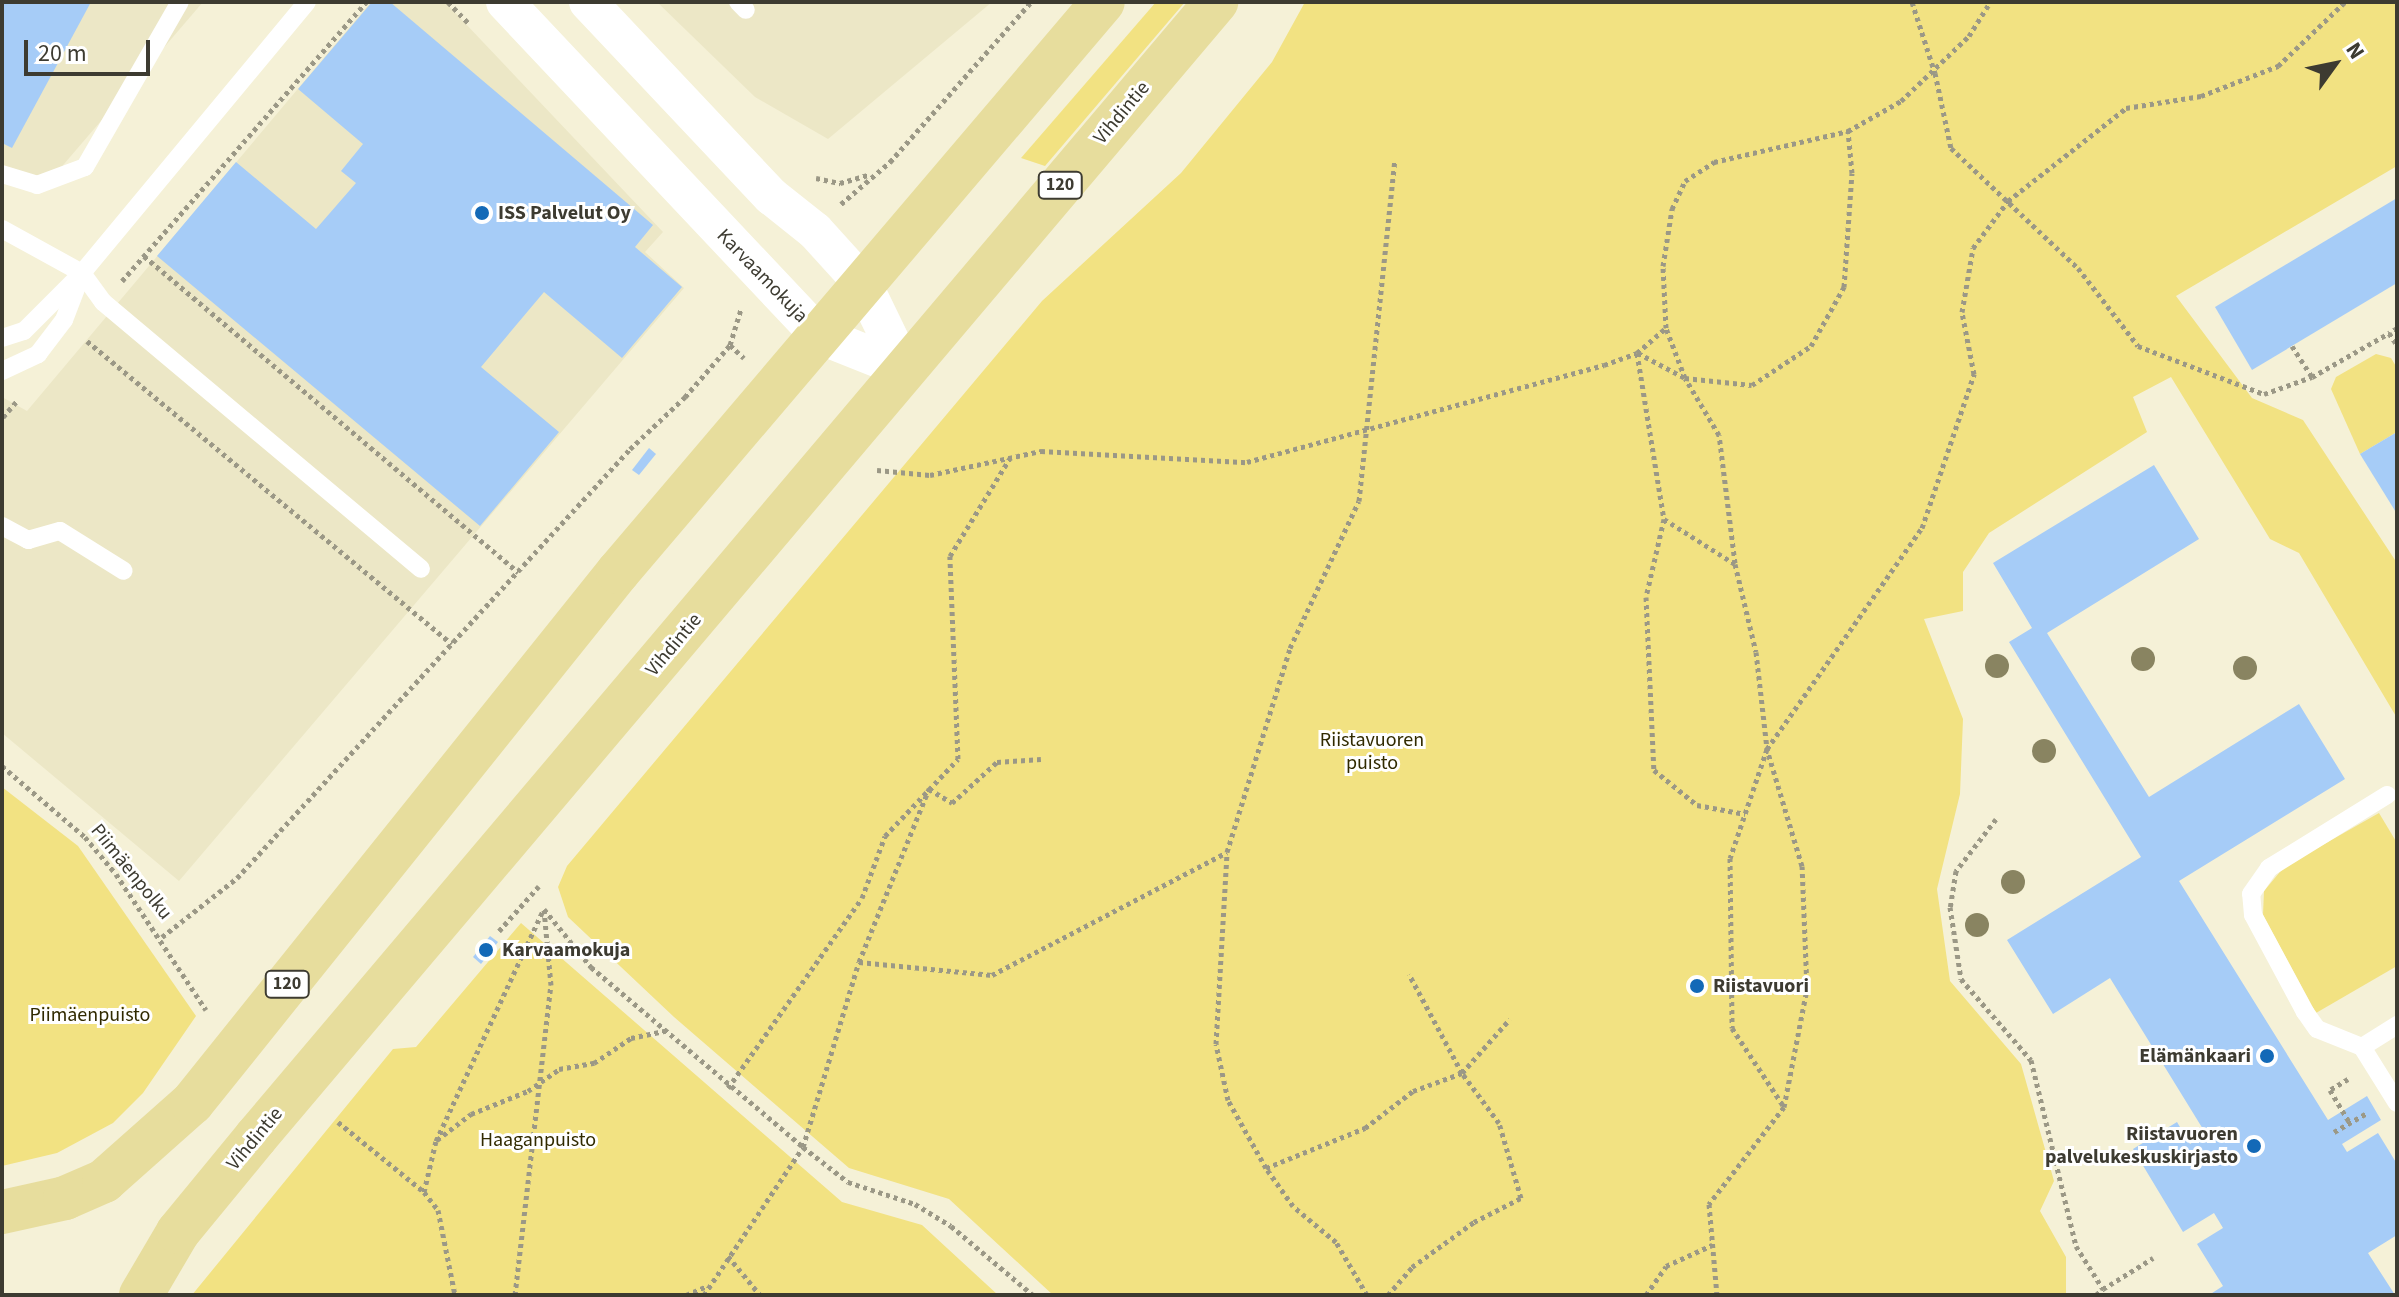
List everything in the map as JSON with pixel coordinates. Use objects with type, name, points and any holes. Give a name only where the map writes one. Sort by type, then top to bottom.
[{"type":"main road","name":"120","points":[[2,1212],[65,1198],[104,1181],[192,1103],[618,572],[1103,2]]},
{"type":"main road","name":"Vihdintie","points":[[141,1295],[197,1208],[1216,2]]},
{"type":"street","name":"Karvaamokuja","points":[[505,2],[819,335],[904,369]]},
{"type":"street","points":[[588,2],[771,196],[815,231],[863,284],[904,369]]},
{"type":"lane","points":[[2,174],[37,185],[85,167],[180,2]]},
{"type":"lane","points":[[2,338],[24,331],[82,273],[307,2]]},
{"type":"lane","points":[[2,229],[82,273],[103,302],[421,569]]},
{"type":"lane","points":[[2,371],[38,354],[64,320],[82,273]]},
{"type":"lane","points":[[2,526],[28,540],[60,531],[124,571]]},
{"type":"lane","points":[[2387,795],[2269,868],[2251,894],[2253,915],[2305,1012],[2317,1029],[2362,1047],[2397,1103]]},
{"type":"lane","points":[[2362,1047],[2397,1025]]},
{"type":"path","points":[[366,2],[77,332],[452,644]]},
{"type":"path","points":[[815,231],[869,175],[890,162],[1031,2]]},
{"type":"path","points":[[1912,2],[1935,73],[1951,148],[2078,268],[2138,346],[2264,394],[2312,377],[2397,328]]},
{"type":"path","points":[[1717,1295],[1709,1204],[1784,1107],[1807,989],[1802,866],[1767,749],[1756,652],[1735,564],[1719,435],[1685,378],[1666,328],[1663,266],[1672,209],[1685,181],[1714,162],[1848,131],[1901,101],[1935,73],[1969,36],[1990,2]]},
{"type":"path","points":[[1784,1107],[1732,1028],[1730,858],[1767,749],[1922,528],[1974,374],[1962,312],[1973,248],[2008,201],[2126,108],[2201,96],[2278,66],[2345,2]]},
{"type":"path","points":[[1637,353],[1685,378],[1752,385],[1811,346],[1844,287],[1852,173],[1848,131]]},
{"type":"path","points":[[1367,1295],[1336,1242],[1293,1206],[1266,1168],[1228,1100],[1216,1044],[1227,852],[1290,648],[1359,501],[1364,430],[1395,160]]},
{"type":"path","points":[[144,256],[518,572]]},
{"type":"path","points":[[162,937],[237,878],[721,356],[730,345],[738,313],[766,282]]},
{"type":"path","points":[[879,472],[930,475],[1012,455],[1112,452],[1247,462],[1637,353],[1666,328]]},
{"type":"path","points":[[2389,333],[2397,345]]},
{"type":"path","points":[[2292,346],[2312,377]]},
{"type":"path","points":[[1637,353],[1664,519],[1646,597],[1654,770],[1697,805],[1745,814]]},
{"type":"path","points":[[3,417],[21,396]]},
{"type":"path","points":[[728,1088],[862,898],[885,836],[958,759],[950,556],[1012,455]]},
{"type":"path","points":[[1664,519],[1735,564]]},
{"type":"path","points":[[929,789],[952,803],[997,762],[1041,759]]},
{"type":"path","name":"Piimäenpolku","points":[[2,766],[85,837],[162,937],[206,1010]]},
{"type":"path","points":[[704,1295],[707,1286],[803,1147],[859,962],[929,789]]},
{"type":"path","points":[[1996,819],[1956,871],[1950,907],[1961,979],[2031,1060],[2076,1246],[2103,1289]]},
{"type":"path","points":[[859,962],[992,975],[1227,852]]},
{"type":"path","points":[[499,931],[539,886]]},
{"type":"path","points":[[544,909],[591,967],[728,1088],[848,1182],[915,1204],[951,1226],[1033,1295]]},
{"type":"path","points":[[515,1295],[551,985],[544,909]]},
{"type":"path","points":[[424,1192],[436,1141],[544,909]]},
{"type":"path","points":[[1388,1295],[1412,1267],[1474,1222],[1521,1198],[1499,1123],[1462,1073],[1409,974]]},
{"type":"path","points":[[1266,1168],[1365,1128],[1413,1091],[1462,1073],[1510,1019]]},
{"type":"path","points":[[436,1141],[471,1114],[528,1091],[559,1069],[594,1063],[645,1032],[665,1031]]},
{"type":"path","points":[[2350,1123],[2330,1090],[2372,1064]]},
{"type":"path","points":[[338,1122],[424,1192],[438,1210],[455,1295]]},
{"type":"path","points":[[1646,1295],[1666,1266],[1712,1245]]},
{"type":"path","points":[[728,1256],[760,1295]]},
{"type":"path","points":[[2096,1295],[2153,1258]]},
{"type":"path","points":[[686,1295],[707,1286]]},
{"type":"shaded area","points":[[2,2],[203,2],[40,192],[2,171]]},
{"type":"shaded area","points":[[371,2],[445,2],[663,232],[645,252],[684,288],[179,881],[2,733],[2,397],[27,411]]},
{"type":"shaded area","points":[[657,2],[992,2],[828,139],[755,97]]},
{"type":"green space","points":[[1156,2],[1185,2],[1045,166],[1021,158]]},
{"type":"green space","name":"Riistavuoren puisto","points":[[1305,2],[2397,2],[2397,166],[2176,296],[2252,398],[2303,420],[2397,563],[2397,718],[2299,553],[2270,539],[2171,377],[2133,397],[2147,432],[1989,533],[1963,572],[1963,611],[1924,619],[1963,719],[1960,794],[1937,889],[1950,981],[2021,1064],[2054,1181],[2040,1211],[2066,1257],[2066,1295],[1053,1295],[949,1199],[849,1168],[674,1017],[568,917],[558,887],[567,866],[1042,301],[1181,173],[1272,62]]},
{"type":"green space","points":[[2376,354],[2391,358],[2397,368],[2397,432],[2360,454],[2331,389],[2336,377]]},
{"type":"green space","name":"Piimäenpuisto","points":[[2,787],[78,846],[196,1016],[143,1093],[113,1123],[57,1153],[2,1166]]},
{"type":"green space","points":[[2379,813],[2397,843],[2397,966],[2316,1013],[2263,915],[2264,891],[2284,867]]},
{"type":"green space","name":"Haaganpuisto","points":[[521,923],[842,1202],[922,1225],[998,1295],[192,1295],[393,1049],[416,1047]]},
{"type":"building","points":[[2,2],[91,2],[12,148],[2,143]]},
{"type":"building","points":[[372,2],[390,2],[653,225],[635,247],[682,287],[622,358],[544,292],[481,367],[559,432],[480,526],[157,256],[236,162],[316,229],[356,183],[341,171],[363,144],[298,89]]},
{"type":"building","points":[[2397,198],[2397,283],[2252,370],[2215,307]]},
{"type":"building","points":[[2397,432],[2397,514],[2360,454]]},
{"type":"building","points":[[649,448],[656,454],[639,475],[632,470]]},
{"type":"building","points":[[2154,465],[2199,539],[2047,633],[2149,797],[2299,704],[2345,779],[2179,881],[2328,1120],[2367,1096],[2381,1120],[2342,1144],[2347,1152],[2378,1133],[2397,1164],[2397,1235],[2368,1253],[2395,1295],[2209,1295],[2223,1286],[2197,1244],[2223,1228],[2214,1213],[2183,1232],[2133,1149],[2177,1122],[2190,1144],[2206,1134],[2110,978],[2053,1014],[2007,940],[2141,857],[2009,642],[2032,628],[1993,563]]},
{"type":"building","points":[[490,936],[498,942],[481,964],[473,957]]},
{"type":"place","name":"ISS Palvelut Oy","points":[[482,213]]},
{"type":"place","name":"Karvaamokuja","points":[[486,950]]},
{"type":"place","name":"Riistavuori","points":[[1697,986]]},
{"type":"place","name":"Elämänkaari","points":[[2267,1056]]},
{"type":"place","name":"Riistavuoren palvelukeskuskirjasto","points":[[2254,1146]]}]
